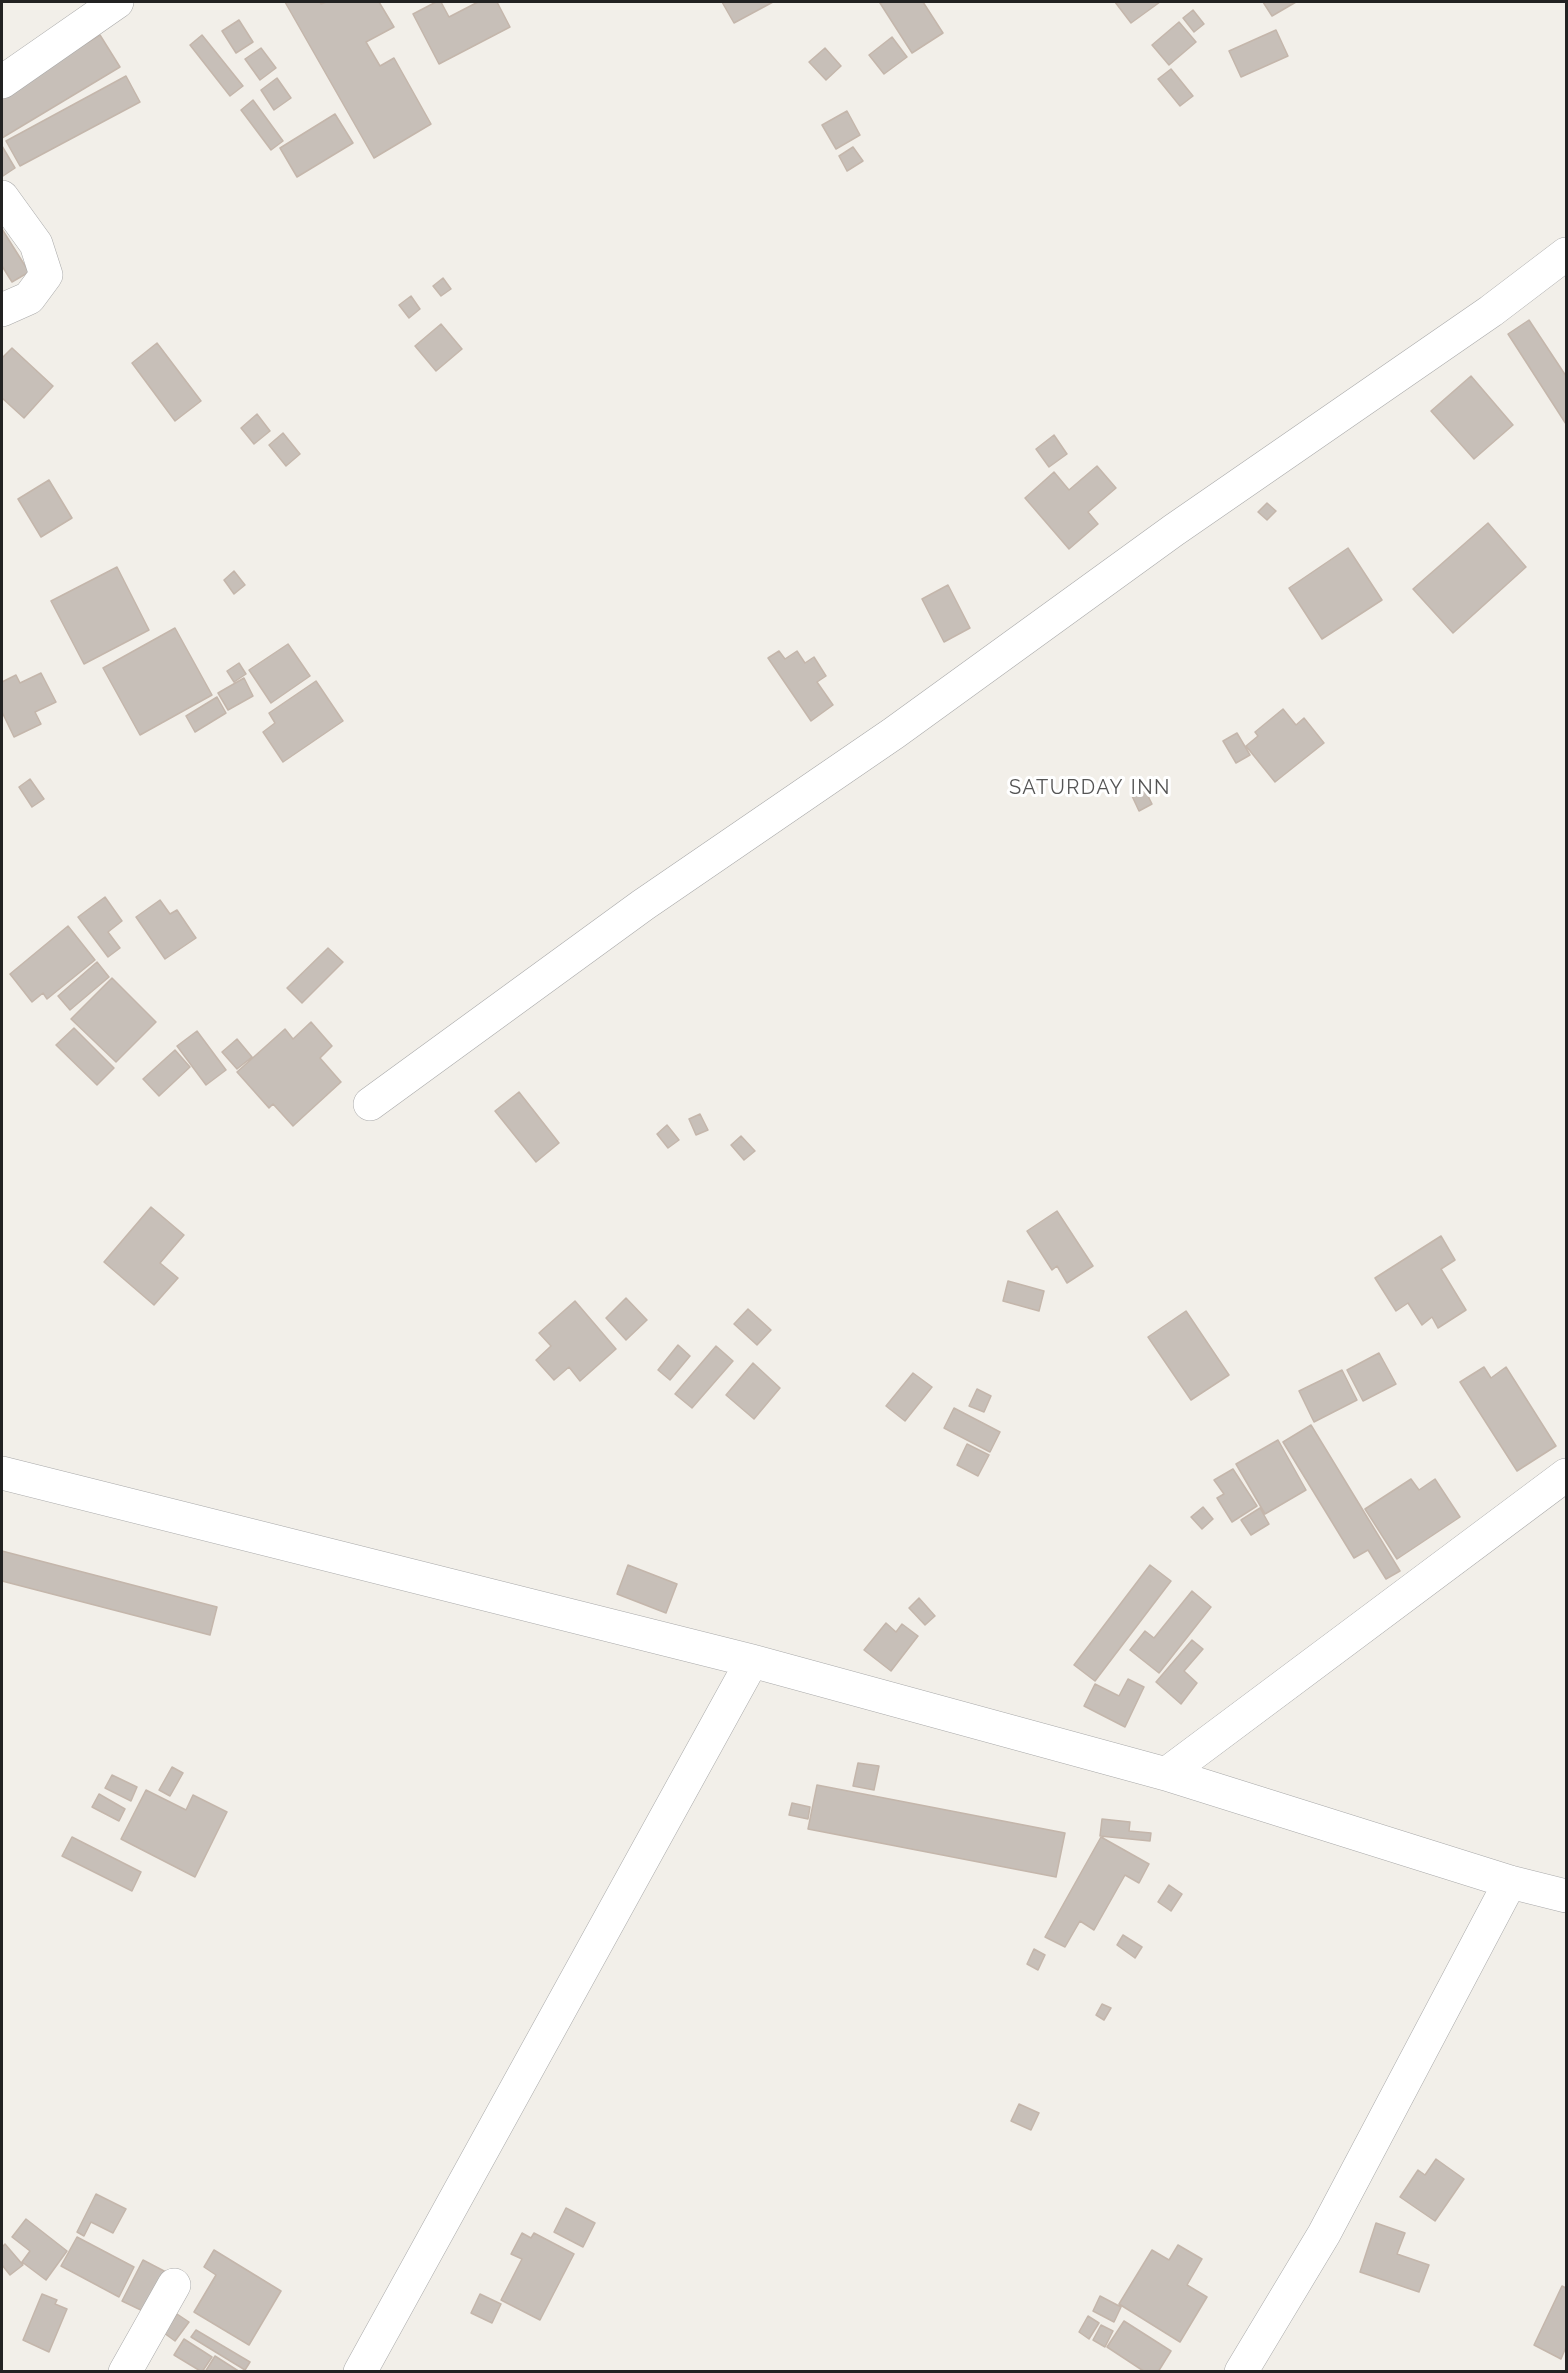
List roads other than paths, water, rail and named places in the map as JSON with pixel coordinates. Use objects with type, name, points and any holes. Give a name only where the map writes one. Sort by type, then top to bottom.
[{"type":"street","points":[[2,82],[117,2]]},
{"type":"street","points":[[2,197],[36,244],[46,275],[29,298],[2,310]]},
{"type":"street","points":[[370,1104],[643,905],[894,733],[1174,530],[1491,311],[1566,254]]},
{"type":"street","points":[[2,1473],[752,1661],[1166,1774],[1510,1882],[1566,1896]]},
{"type":"street","points":[[1166,1774],[1566,1475]]},
{"type":"street","points":[[360,2372],[752,1661]]},
{"type":"street","points":[[1241,2372],[1324,2234],[1510,1882]]},
{"type":"street","points":[[125,2372],[174,2285]]},
{"type":"district","name":"SATURDAY INN","points":[[1090,788]]}]
